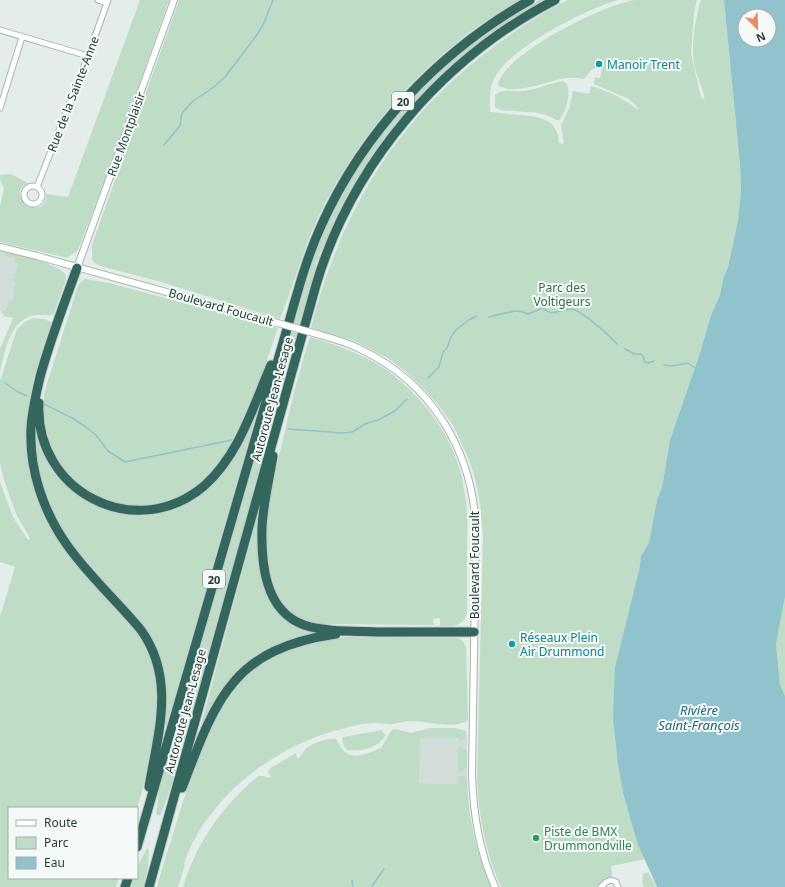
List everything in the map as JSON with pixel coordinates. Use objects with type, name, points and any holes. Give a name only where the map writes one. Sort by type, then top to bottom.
[{"type":"highway","name":"Autoroute Jean-Lesage","points":[[138,844],[286,329],[310,254],[322,225],[346,178],[372,139],[406,98],[439,65],[483,30],[530,0]]},
{"type":"highway","name":"Autoroute Jean-Lesage","points":[[149,887],[283,401],[323,264],[335,233],[349,205],[380,155],[417,108],[456,68],[502,32],[555,0]]},
{"type":"highway","points":[[77,268],[47,353],[32,416],[31,437],[36,474],[46,506],[59,533],[72,552],[143,634],[153,650],[160,673],[162,694],[161,722],[142,830]]},
{"type":"highway","points":[[42,373],[39,412],[41,435],[50,457],[63,476],[80,491],[94,500],[108,506],[132,510],[157,508],[176,503],[193,494],[208,481],[226,460],[246,425],[286,329]]},
{"type":"highway","points":[[283,401],[262,522],[262,555],[264,570],[268,585],[279,606],[285,613],[296,621],[312,627],[351,631],[474,632]]},
{"type":"highway","points":[[163,836],[208,722],[223,696],[238,677],[254,662],[280,648],[306,639],[351,631]]},
{"type":"street","points":[[98,0],[108,1]]},
{"type":"street","name":"Rue Montplaisir","points":[[77,268],[174,0]]},
{"type":"street","name":"Rue de la Sainte-Anne","points":[[37,187],[108,1]]},
{"type":"street","points":[[0,30],[88,56]]},
{"type":"street","points":[[0,108],[2,92],[22,37]]},
{"type":"street","name":"Boulevard Foucault","points":[[0,247],[317,334],[360,349],[396,370],[425,397],[440,416],[452,435],[460,452],[467,472],[475,508],[476,539],[472,774],[473,802],[476,826],[495,887]]},
{"type":"street","points":[[601,887],[611,880],[616,882],[618,887]]},
{"type":"shaded area","points":[[0,251],[21,255],[12,301],[9,301],[5,311],[0,311]]},
{"type":"shaded area","points":[[467,734],[467,785],[419,783],[421,738],[458,738]]},
{"type":"green space","points":[[140,0],[169,0],[112,161],[78,250],[67,258],[0,242],[0,207],[4,188],[0,180],[0,175],[11,174],[28,183],[21,189],[20,195],[22,200],[28,205],[34,207],[40,206],[45,202],[46,194],[68,197]]},
{"type":"green space","points":[[179,0],[519,0],[469,33],[432,64],[391,106],[372,129],[339,178],[325,204],[312,231],[280,319],[158,281],[100,266],[92,259],[92,245]]},
{"type":"green space","points":[[539,0],[547,0],[503,26],[463,57],[426,91],[393,130],[391,130],[387,136],[388,137],[369,162],[348,195],[347,201],[319,255],[320,259],[318,259],[316,263],[317,266],[300,325],[293,323],[325,227],[361,163],[382,135],[404,108],[453,59],[509,18]]},
{"type":"green space","name":"Parc des Voltigeurs","points":[[568,0],[618,0],[569,20],[516,54],[504,65],[493,81],[490,94],[490,112],[541,118],[552,124],[558,135],[559,143],[562,144],[564,143],[561,125],[569,109],[573,91],[589,94],[591,86],[615,95],[637,109],[638,108],[629,99],[594,84],[595,77],[600,78],[604,60],[597,58],[595,69],[592,69],[583,79],[564,78],[520,89],[504,88],[498,85],[504,73],[517,59],[557,32],[580,20],[635,0],[697,0],[694,13],[691,54],[701,98],[705,99],[695,69],[693,52],[697,16],[701,0],[724,0],[740,165],[741,192],[738,220],[728,267],[723,279],[720,295],[711,315],[699,356],[670,440],[662,487],[657,500],[649,543],[641,556],[639,570],[615,667],[618,765],[623,793],[637,842],[646,859],[611,866],[612,877],[607,878],[599,887],[501,887],[487,849],[478,795],[477,781],[483,535],[480,504],[476,482],[470,462],[453,425],[424,389],[404,370],[386,357],[352,340],[311,328],[323,285],[338,244],[378,169],[402,135],[430,103],[461,73],[513,32]]},
{"type":"green space","points":[[563,81],[567,84],[568,98],[566,108],[559,120],[545,114],[500,110],[495,107],[495,95],[498,93],[528,90]]},
{"type":"green space","points":[[6,252],[39,260],[56,267],[66,275],[66,280],[53,315],[31,316],[18,325],[13,331],[6,347],[0,371],[0,349],[13,318],[4,316],[1,311],[5,311],[9,300],[12,301],[15,281],[7,278],[14,280],[18,264],[14,262],[15,258],[5,256]]},
{"type":"green space","points":[[85,279],[109,283],[278,328],[251,405],[233,442],[209,475],[192,490],[179,498],[152,505],[141,506],[124,506],[107,501],[84,488],[74,480],[57,461],[51,450],[44,428],[44,393],[77,289],[79,284]]},
{"type":"green space","points":[[33,318],[44,319],[51,322],[33,383],[26,429],[26,445],[29,467],[41,508],[60,543],[69,555],[126,618],[141,638],[150,658],[155,677],[157,696],[151,753],[138,807],[8,807],[8,879],[119,879],[116,887],[0,887],[0,617],[15,567],[0,562],[0,482],[13,517],[28,540],[30,538],[17,516],[4,480],[0,463],[0,381],[17,329],[25,322]]},
{"type":"green space","points":[[290,331],[298,333],[181,754],[160,816],[156,814],[160,784]]},
{"type":"green space","points":[[310,337],[365,357],[396,377],[421,401],[442,430],[450,445],[462,478],[466,502],[467,524],[467,611],[464,620],[458,624],[454,626],[440,626],[440,618],[433,619],[434,625],[321,624],[302,619],[294,614],[286,608],[275,591],[268,570],[266,547],[270,497],[293,395]]},
{"type":"green space","points":[[37,414],[57,473],[122,512],[199,493],[252,417],[255,419],[167,725],[164,724],[157,654],[67,541],[45,495],[33,446]]},
{"type":"green space","points":[[259,510],[275,607],[324,632],[254,659],[198,736]]},
{"type":"green space","points":[[785,597],[785,696],[780,685],[776,644]]},
{"type":"green space","points":[[348,637],[458,638],[463,641],[466,648],[468,720],[462,723],[448,725],[417,721],[393,724],[362,724],[318,736],[294,746],[250,774],[213,811],[198,832],[186,856],[178,887],[157,887],[189,783],[206,736],[231,691],[254,668],[276,655],[311,643]]},
{"type":"green space","points":[[431,728],[456,728],[466,731],[465,738],[462,740],[459,740],[458,738],[421,738],[419,783],[457,784],[459,777],[463,776],[467,779],[471,821],[481,861],[491,887],[183,887],[203,840],[222,812],[258,776],[269,778],[271,776],[268,773],[269,769],[272,767],[296,753],[297,759],[309,747],[325,740],[336,739],[345,752],[358,755],[381,748],[391,731],[394,729],[411,733]]},
{"type":"green space","points":[[382,730],[385,735],[379,743],[363,750],[347,750],[342,741],[343,737]]},
{"type":"green space","points":[[458,746],[462,746],[467,751],[467,766],[463,770],[458,771]]},
{"type":"green space","points":[[147,848],[149,851],[148,867],[144,887],[130,887],[133,879],[138,879],[138,866]]},
{"type":"green space","points":[[648,872],[656,887],[644,887],[642,883],[643,874]]},
{"type":"water","name":"Rivière Saint-François","points":[[724,0],[785,0],[785,597],[776,644],[780,685],[785,696],[785,887],[657,887],[637,842],[623,793],[618,765],[613,718],[615,667],[639,570],[641,556],[649,543],[657,500],[662,487],[670,440],[699,356],[711,315],[720,295],[723,279],[728,267],[738,220],[741,192],[740,165]]},
{"type":"waterway","points":[[164,145],[180,126],[182,113],[193,101],[214,87],[225,77],[256,36],[263,25],[273,0]]},
{"type":"waterway","points":[[489,317],[514,311],[528,314],[543,308],[551,312],[570,309],[575,310],[597,325],[617,344]]},
{"type":"waterway","points":[[428,378],[439,367],[443,352],[447,348],[451,337],[456,330],[476,316]]},
{"type":"waterway","points":[[625,349],[634,354],[641,354],[645,362],[648,363],[654,361]]},
{"type":"waterway","points":[[664,365],[671,366],[688,363],[695,368]]},
{"type":"waterway","points":[[5,383],[27,396]]},
{"type":"waterway","points":[[288,429],[343,433],[352,432],[365,424],[378,420],[395,411],[407,399]]},
{"type":"waterway","points":[[44,404],[86,427],[96,435],[108,451],[125,462],[232,440]]},
{"type":"waterway","points":[[372,886],[384,869]]},
{"type":"waterway","points":[[352,880],[353,887]]},
{"type":"place","name":"Manoir Trent","points":[[599,64]]},
{"type":"place","name":"Réseaux Plein Air Drummond","points":[[512,644]]},
{"type":"place","name":"Piste de BMX Drummondville","points":[[536,838]]}]
